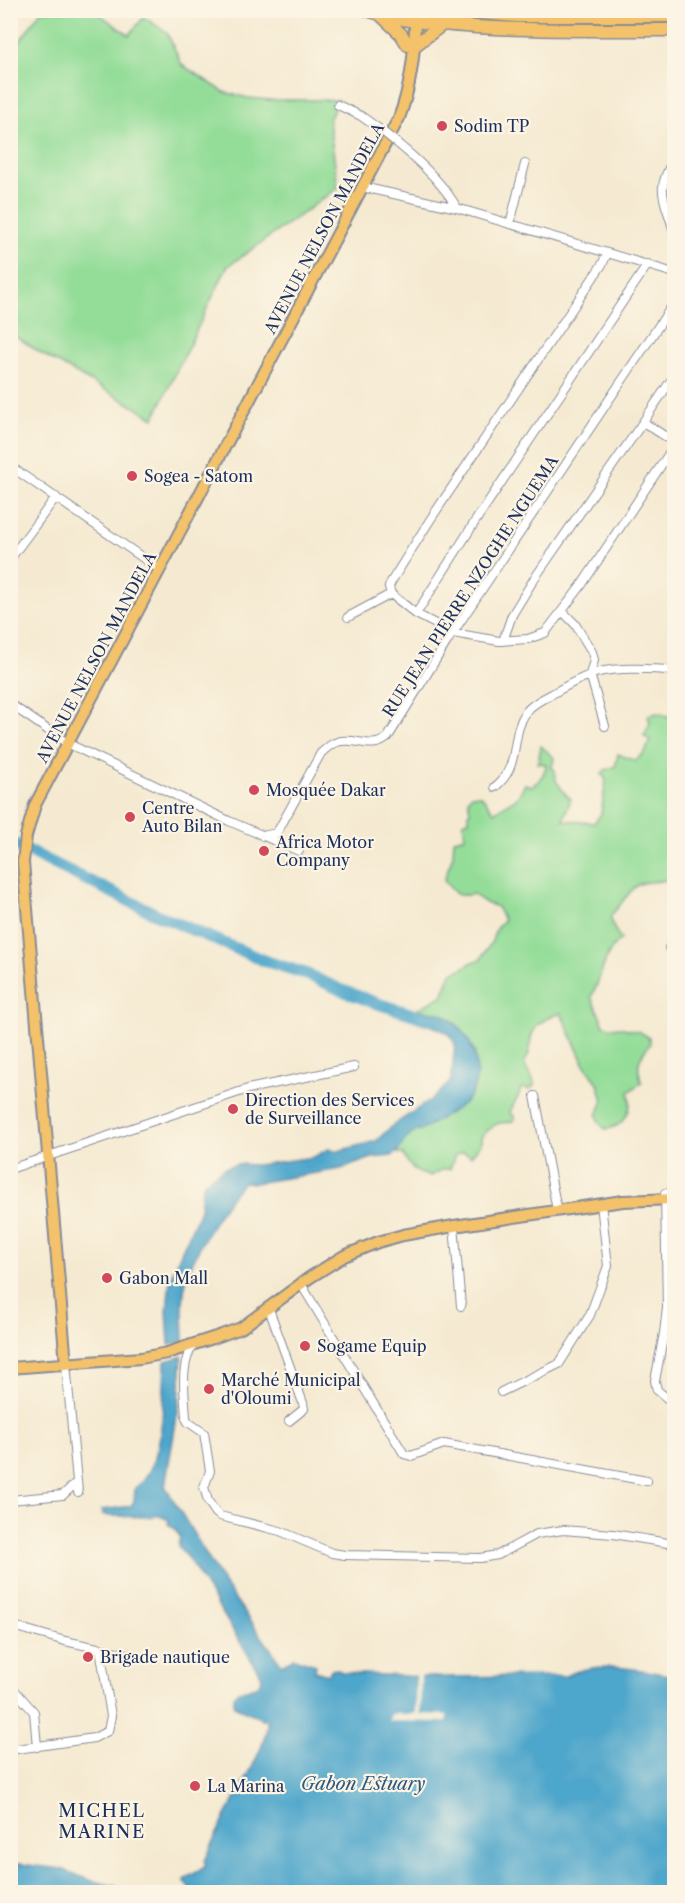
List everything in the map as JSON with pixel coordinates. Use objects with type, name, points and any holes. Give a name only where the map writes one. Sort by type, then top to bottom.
[{"type":"highway","points":[[367,10],[381,15],[443,24],[517,28],[675,30]]},
{"type":"highway","points":[[446,11],[518,16],[675,16]]},
{"type":"highway","points":[[381,15],[412,48],[443,24]]},
{"type":"main road","name":"AVENUE NELSON MANDELA","points":[[66,1364],[23,862],[26,836],[34,805],[399,118],[408,92],[412,48],[411,20]]},
{"type":"main road","points":[[10,1368],[141,1358],[189,1346],[241,1328],[326,1266],[361,1248],[404,1235],[622,1195],[670,1196]]},
{"type":"main road","points":[[228,1331],[315,1266],[366,1239],[442,1221],[670,1196]]},
{"type":"street","points":[[338,105],[361,116],[397,142],[451,196],[457,208]]},
{"type":"street","points":[[675,159],[663,181],[662,190],[675,232]]},
{"type":"street","points":[[510,224],[525,164]]},
{"type":"street","points":[[362,187],[457,208],[675,273]]},
{"type":"street","points":[[391,594],[391,582],[430,520],[603,263],[607,253]]},
{"type":"street","points":[[416,614],[478,517],[648,264]]},
{"type":"street","name":"RUE JEAN PIERRE NZOGHE NGUEMA","points":[[263,836],[279,830],[321,753],[330,745],[344,741],[375,744],[388,737],[453,633],[675,303]]},
{"type":"street","points":[[503,641],[512,615],[529,586],[675,376]]},
{"type":"street","points":[[391,594],[416,614],[453,633],[503,641],[528,639],[545,633],[563,612],[675,444],[643,422]]},
{"type":"street","points":[[10,466],[159,569]]},
{"type":"street","points":[[10,559],[56,497]]},
{"type":"street","points":[[348,618],[391,594]]},
{"type":"street","points":[[563,612],[575,624],[592,652],[594,660],[590,674],[605,726]]},
{"type":"street","points":[[495,787],[505,779],[510,771],[521,722],[527,710],[546,697],[590,674],[615,669],[653,669],[675,672]]},
{"type":"street","points":[[10,705],[67,743],[299,851]]},
{"type":"street","points":[[10,1169],[248,1089],[354,1067]]},
{"type":"street","points":[[535,1096],[557,1208]]},
{"type":"street","points":[[670,1196],[667,1308],[655,1381],[657,1390],[675,1404]]},
{"type":"street","points":[[501,1392],[559,1364],[590,1315],[608,1266],[601,1204]]},
{"type":"street","points":[[454,1226],[461,1306]]},
{"type":"street","points":[[301,1284],[404,1454],[411,1455],[444,1444],[647,1481]]},
{"type":"street","points":[[269,1309],[303,1403],[304,1409],[289,1421]]},
{"type":"street","points":[[189,1346],[185,1369],[186,1419],[204,1433],[210,1471],[204,1487],[208,1501],[220,1515],[280,1532],[332,1553],[360,1557],[480,1558],[498,1555],[537,1534],[549,1531],[595,1531],[675,1544]]},
{"type":"street","points":[[66,1364],[78,1492]]},
{"type":"street","points":[[10,1500],[63,1495],[77,1482]]},
{"type":"street","points":[[10,1625],[37,1634],[135,1656]]},
{"type":"street","points":[[10,1750],[94,1738],[108,1731],[111,1716],[100,1648]]},
{"type":"street","points":[[10,1685],[34,1712],[37,1747]]},
{"type":"green space","points":[[41,11],[95,11],[129,35],[144,17],[167,33],[182,65],[224,92],[248,98],[271,100],[339,100],[329,120],[338,188],[227,267],[154,418],[44,355],[11,333],[10,55]]},
{"type":"green space","points":[[658,713],[667,716],[674,715],[673,852],[675,869],[669,879],[636,886],[611,915],[612,925],[621,939],[606,959],[591,997],[604,1025],[640,1032],[649,1038],[650,1044],[639,1062],[642,1082],[629,1092],[630,1105],[626,1116],[612,1128],[605,1129],[599,1122],[597,1115],[603,1100],[598,1083],[584,1064],[561,1013],[542,1021],[535,1028],[529,1054],[524,1062],[534,1086],[529,1090],[520,1089],[510,1113],[515,1120],[492,1127],[481,1137],[481,1144],[471,1156],[464,1152],[455,1155],[450,1169],[444,1169],[430,1176],[417,1171],[410,1166],[403,1154],[396,1153],[408,1135],[447,1115],[465,1102],[473,1089],[475,1052],[462,1029],[443,1015],[416,1010],[442,996],[451,973],[481,959],[496,929],[504,920],[497,907],[473,894],[459,895],[444,880],[453,855],[454,839],[465,837],[463,822],[469,820],[468,799],[471,795],[481,795],[494,812],[517,798],[525,784],[532,786],[537,782],[546,767],[546,764],[538,763],[541,746],[554,758],[552,768],[555,770],[556,781],[571,799],[563,820],[594,823],[601,814],[606,780],[602,774],[605,770],[615,767],[618,754],[635,761],[646,751],[650,740],[644,736],[650,723],[648,715]]},
{"type":"water","points":[[416,1010],[444,1015],[454,1022],[469,1041],[474,1052],[476,1077],[474,1088],[468,1099],[422,1130],[408,1136],[392,1156],[372,1158],[341,1169],[255,1183],[244,1182],[218,1216],[194,1260],[184,1293],[184,1342],[169,1345],[167,1311],[170,1278],[200,1210],[205,1181],[224,1168],[237,1164],[257,1165],[314,1157],[328,1149],[338,1151],[376,1141],[392,1126],[436,1096],[451,1081],[455,1045],[453,1040],[440,1029],[418,1022]]},
{"type":"water","name":"Gabon Estuary","points":[[182,1356],[179,1405],[165,1486],[222,1581],[282,1665],[294,1658],[316,1665],[315,1671],[328,1675],[331,1670],[337,1669],[343,1673],[425,1677],[565,1676],[591,1668],[619,1667],[674,1676],[674,1892],[192,1892],[184,1882],[185,1879],[205,1867],[205,1861],[218,1832],[250,1772],[266,1731],[267,1721],[234,1706],[234,1696],[237,1692],[259,1684],[262,1677],[190,1561],[178,1546],[180,1537],[168,1524],[169,1520],[155,1514],[153,1517],[102,1514],[102,1510],[131,1506],[134,1501],[135,1488],[145,1478],[158,1447],[163,1411],[165,1361]]},
{"type":"water","points":[[10,1863],[62,1869],[89,1880],[115,1886],[119,1890],[118,1892],[11,1892]]},
{"type":"pier","points":[[416,1674],[421,1674],[420,1714],[447,1715],[447,1722],[389,1721],[390,1714],[415,1714]]},
{"type":"waterway","points":[[10,842],[158,915],[265,961],[304,973],[379,1004],[431,1020]]},
{"type":"place","name":"Sodim TP","points":[[442,126]]},
{"type":"place","name":"Sogea - Satom","points":[[132,476]]},
{"type":"place","name":"Mosquée Dakar","points":[[254,790]]},
{"type":"place","name":"Centre Auto Bilan","points":[[130,817]]},
{"type":"place","name":"Africa Motor Company","points":[[264,851]]},
{"type":"place","name":"Direction des Services de Surveillance","points":[[233,1109]]},
{"type":"place","name":"Gabon Mall","points":[[107,1278]]},
{"type":"place","name":"Sogame Equip","points":[[305,1346]]},
{"type":"place","name":"Marché Municipal d'Oloumi","points":[[209,1389]]},
{"type":"place","name":"Brigade nautique","points":[[88,1657]]},
{"type":"place","name":"La Marina","points":[[195,1786]]},
{"type":"district","name":"MICHEL MARINE","points":[[102,1821]]}]
